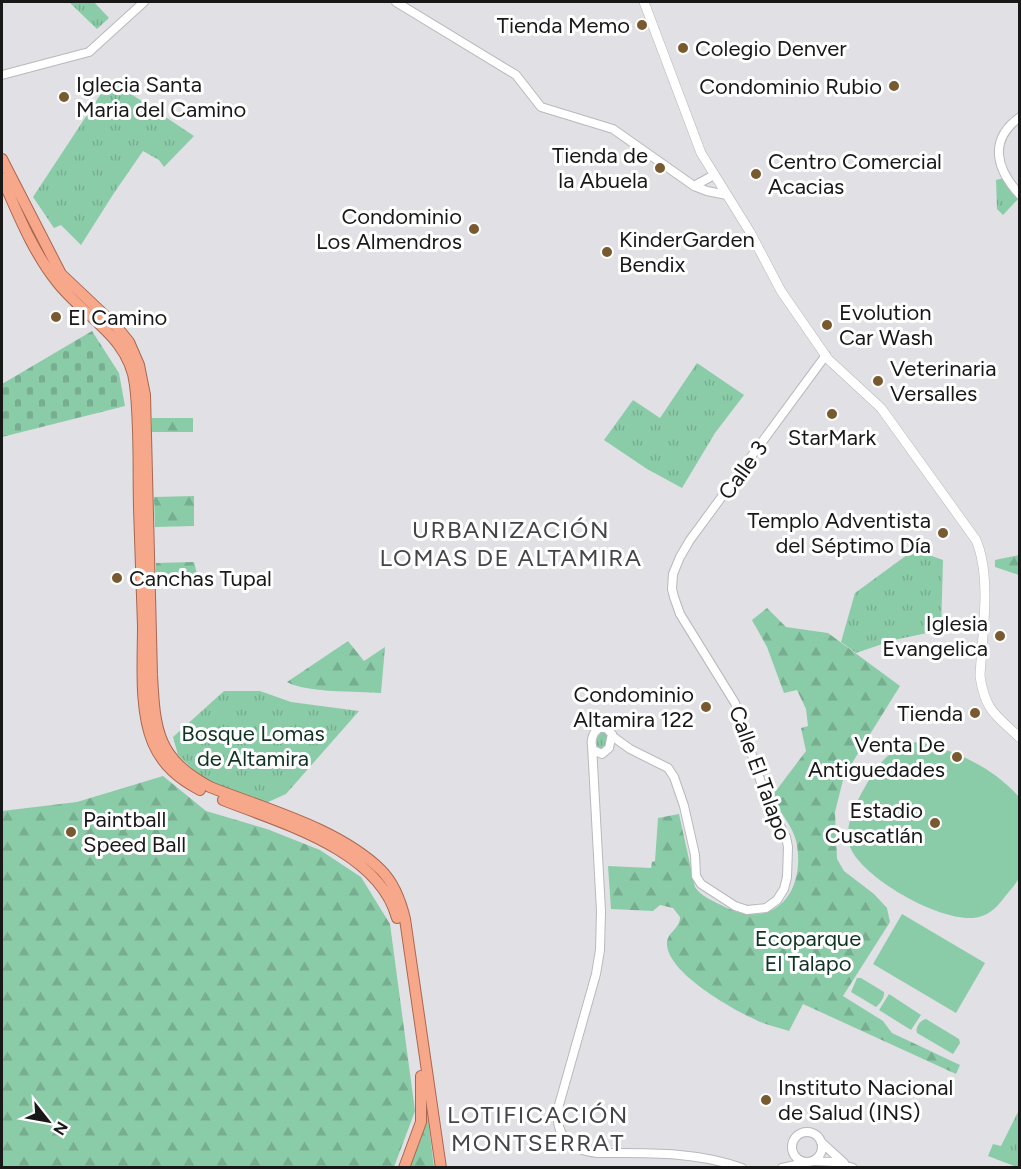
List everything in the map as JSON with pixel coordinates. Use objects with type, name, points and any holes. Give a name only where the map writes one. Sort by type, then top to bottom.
[{"type":"highway","points":[[2,159],[61,274],[122,333],[133,350],[142,373],[145,395],[154,716],[161,740],[174,761],[196,780],[210,788],[338,838],[381,870],[392,885],[405,919],[441,1167]]},
{"type":"highway","points":[[2,178],[45,265],[67,294],[114,339],[130,364],[134,375],[138,428],[146,716],[149,732],[160,756],[175,774],[208,795],[314,836],[336,848],[374,878],[387,892],[393,905],[397,918],[422,1088],[419,1128],[404,1167]]},
{"type":"main road","points":[[644,2],[693,132],[714,175],[750,232],[780,291],[826,355],[881,408],[976,540],[984,569],[980,676],[982,689],[990,710],[1020,738]]},
{"type":"main road","points":[[970,534],[979,581],[975,679],[977,691],[986,712],[1020,745]]},
{"type":"street","points":[[2,75],[89,52],[144,2]]},
{"type":"street","points":[[396,2],[520,79],[532,98],[541,107],[613,129],[694,186],[727,195]]},
{"type":"street","points":[[1020,117],[1005,132],[998,150],[1002,172],[1020,195]]},
{"type":"street","points":[[694,186],[714,175]]},
{"type":"street","name":"Calle 3","points":[[672,589],[676,566],[690,540],[826,355]]},
{"type":"street","name":"Calle El Talapo","points":[[612,736],[630,749],[668,768],[674,777],[684,806],[695,855],[696,876],[701,884],[735,906],[747,910],[766,908],[777,900],[788,877],[786,837],[767,801],[735,703],[680,614],[672,589]]},
{"type":"street","points":[[594,776],[604,753],[609,748],[612,736],[609,729],[599,728],[594,732],[592,745],[601,911],[600,950],[591,994],[559,1105],[557,1118],[560,1131],[569,1142],[584,1151],[687,1154],[742,1167]]},
{"type":"street","points":[[592,745],[593,750],[604,753],[630,749]]},
{"type":"street","points":[[781,1167],[793,1142],[805,1132],[816,1135],[821,1142],[850,1166]]},
{"type":"street","points":[[793,1142],[792,1150],[802,1161],[826,1161],[850,1166]]},
{"type":"street","points":[[781,1167],[811,1161],[820,1154],[821,1142]]},
{"type":"green space","points":[[69,2],[94,2],[109,18],[97,29]]},
{"type":"green space","points":[[110,80],[194,136],[164,167],[159,160],[143,151],[81,245],[61,225],[54,228],[33,197]]},
{"type":"green space","points":[[1004,178],[1018,199],[1003,215],[997,209],[996,180]]},
{"type":"green space","points":[[92,331],[119,373],[125,406],[2,437],[2,384]]},
{"type":"green space","points":[[697,363],[744,395],[715,433],[682,488],[647,469],[604,440],[633,400],[660,418]]},
{"type":"green space","points":[[152,418],[193,418],[193,432],[152,432]]},
{"type":"green space","points":[[194,496],[194,526],[155,527],[154,497]]},
{"type":"green space","points":[[922,544],[929,555],[943,560],[941,630],[894,640],[856,653],[841,642],[855,593]]},
{"type":"green space","points":[[1019,555],[1019,575],[995,567],[995,560]]},
{"type":"green space","points":[[194,562],[198,578],[156,579],[156,563]]},
{"type":"green space","name":"Ecoparque El Talapo","points":[[767,608],[786,627],[828,633],[900,686],[844,776],[835,812],[837,859],[844,871],[874,894],[887,908],[890,922],[843,996],[883,1021],[892,1033],[960,1065],[956,1074],[803,1004],[789,1031],[758,1021],[716,998],[678,967],[670,956],[667,945],[680,917],[673,908],[660,905],[653,911],[611,909],[608,866],[651,868],[652,862],[655,861],[658,818],[679,814],[695,887],[703,895],[739,912],[755,914],[769,911],[781,904],[790,894],[796,880],[797,845],[793,832],[772,796],[806,751],[801,728],[808,726],[806,709],[797,690],[784,693],[767,647],[752,620]]},
{"type":"green space","points":[[348,641],[364,661],[385,647],[381,693],[319,690],[287,682]]},
{"type":"green space","name":"Bosque Lomas de Altamira","points":[[224,691],[260,691],[291,702],[359,711],[286,794],[266,803],[237,797],[198,774],[178,755],[173,737]]},
{"type":"green space","points":[[602,731],[608,733],[606,749],[601,750],[596,746],[597,738]]},
{"type":"green space","name":"Estadio Cuscatlán","points":[[918,742],[960,755],[986,769],[1019,797],[1020,875],[998,905],[984,916],[964,918],[946,914],[905,896],[868,871],[849,844],[850,819],[853,810],[873,773],[896,750]]},
{"type":"green space","points":[[163,776],[206,811],[267,829],[320,850],[361,877],[390,924],[415,1111],[394,1167],[2,1167],[2,811],[77,802]]},
{"type":"green space","points":[[902,914],[985,963],[956,1013],[873,964]]},
{"type":"green space","points":[[857,978],[861,978],[884,992],[882,1000],[876,1007],[851,992]]},
{"type":"green space","points":[[889,994],[921,1015],[911,1030],[879,1010]]},
{"type":"green space","points":[[926,1019],[959,1039],[960,1043],[953,1054],[917,1033],[918,1024]]},
{"type":"green space","points":[[426,1103],[434,1167],[408,1168],[421,1139]]},
{"type":"green space","points":[[1019,1110],[1019,1168],[988,1156],[993,1144],[1001,1146]]},
{"type":"place","name":"Tienda Memo","points":[[642,25]]},
{"type":"place","name":"Colegio Denver","points":[[683,48]]},
{"type":"place","name":"Condominio Rubio","points":[[894,86]]},
{"type":"place","name":"Iglecia Santa Maria del Camino","points":[[64,97]]},
{"type":"place","name":"Tienda de la Abuela","points":[[660,168]]},
{"type":"place","name":"Centro Comercial Acacias","points":[[756,174]]},
{"type":"place","name":"Condominio Los Almendros","points":[[474,229]]},
{"type":"place","name":"KinderGarden Bendix","points":[[607,252]]},
{"type":"place","name":"El Camino","points":[[56,317]]},
{"type":"place","name":"Evolution Car Wash","points":[[827,325]]},
{"type":"place","name":"Veterinaria Versalles","points":[[878,381]]},
{"type":"place","name":"StarMark","points":[[832,414]]},
{"type":"place","name":"Templo Adventista del Séptimo Día","points":[[943,533]]},
{"type":"place","name":"Canchas Tupal","points":[[117,578]]},
{"type":"place","name":"Iglesia Evangelica","points":[[1000,636]]},
{"type":"place","name":"Condominio Altamira 122","points":[[706,707]]},
{"type":"place","name":"Tienda","points":[[975,713]]},
{"type":"place","name":"Venta De Antiguedades","points":[[957,757]]},
{"type":"place","name":"Estadio Cuscatlán","points":[[935,823]]},
{"type":"place","name":"Paintball Speed Ball","points":[[71,832]]},
{"type":"place","name":"Instituto Nacional de Salud (INS)","points":[[766,1100]]},
{"type":"district","name":"URBANIZACIÓN LOMAS DE ALTAMIRA","points":[[511,543]]},
{"type":"district","name":"LOTIFICACIÓN MONTSERRAT","points":[[538,1128]]}]
